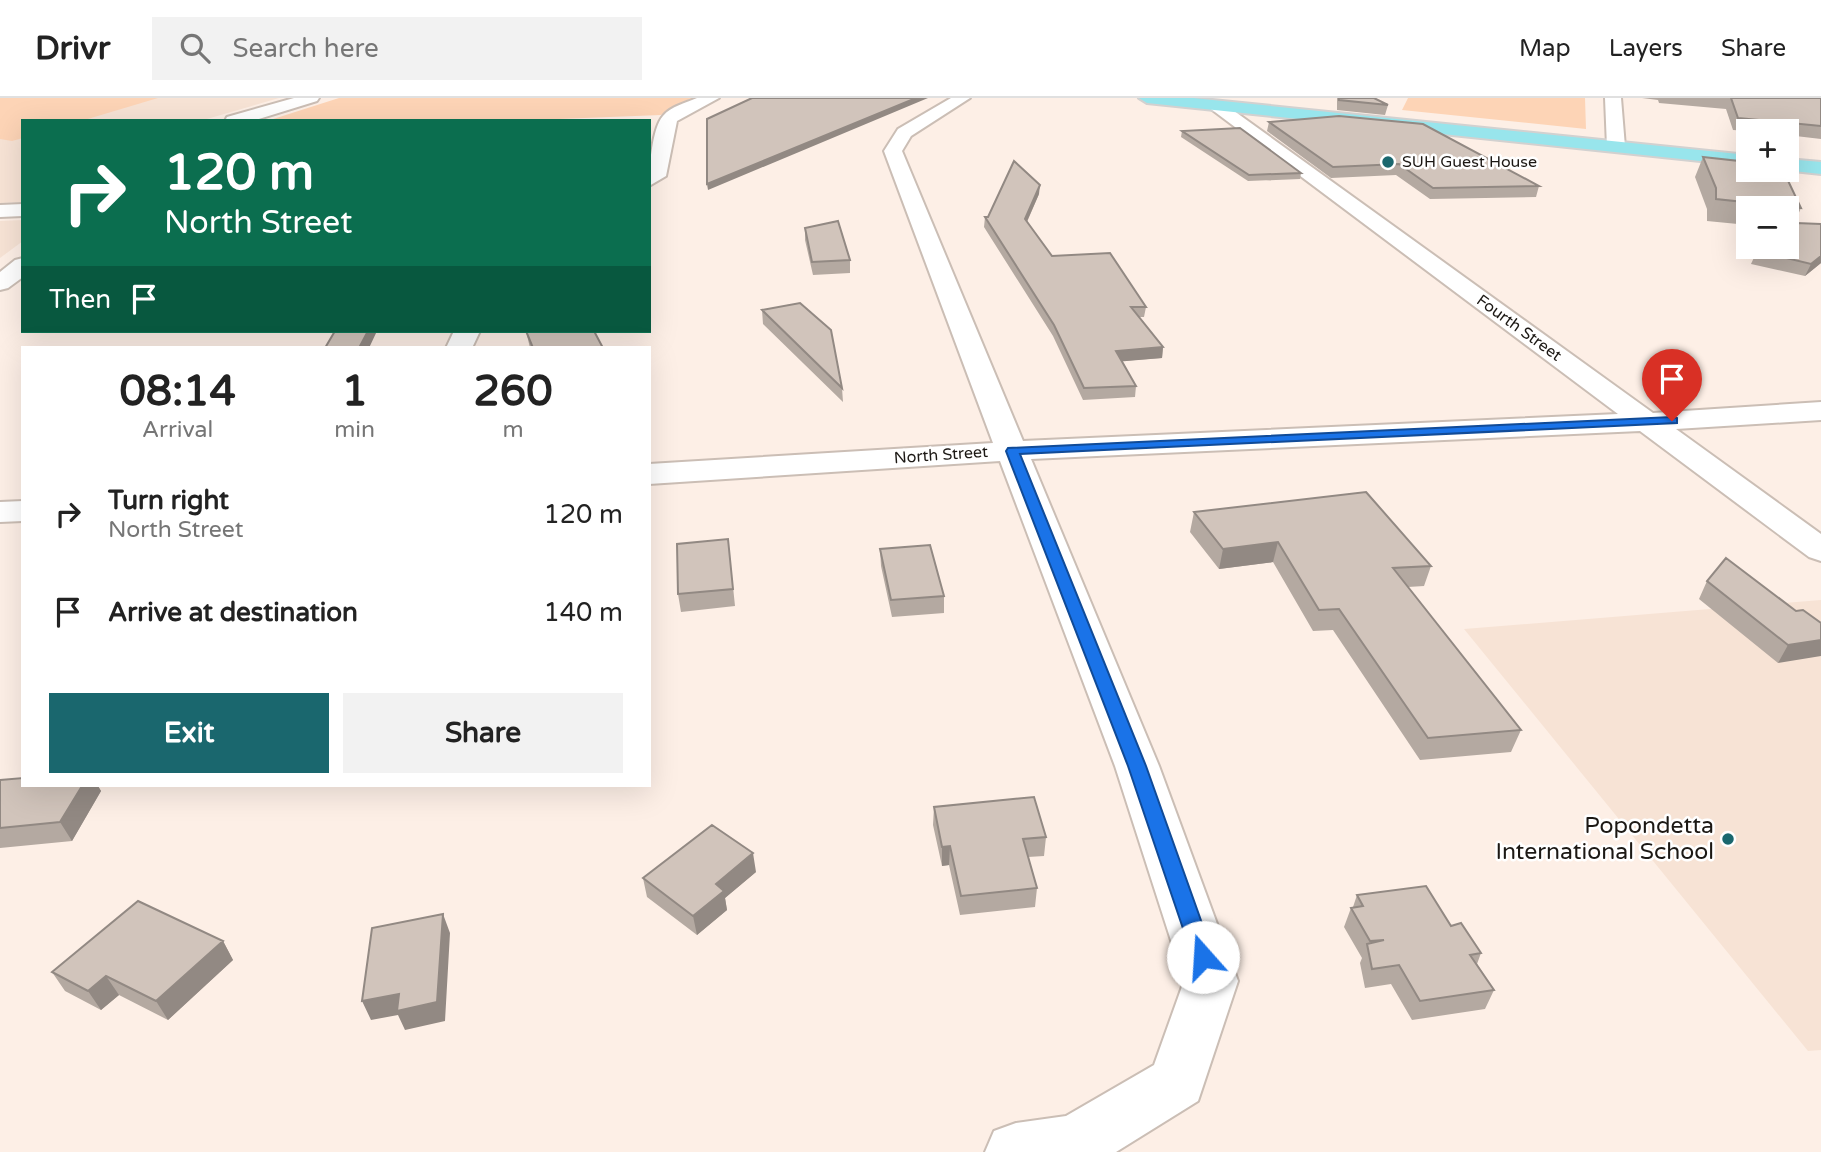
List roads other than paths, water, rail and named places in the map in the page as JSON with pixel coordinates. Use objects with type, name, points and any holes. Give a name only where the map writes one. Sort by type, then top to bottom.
[{"type":"main road","points":[[1147,98],[1736,160]]},
{"type":"main road","points":[[1799,166],[1821,168]]},
{"type":"street","points":[[240,119],[310,98]]},
{"type":"street","points":[[651,179],[656,176],[669,120],[679,111],[711,98]]},
{"type":"street","points":[[962,98],[904,133],[893,151],[1137,766],[1211,981],[1177,1082],[1075,1144],[1016,1152]]},
{"type":"street","points":[[1613,98],[1616,147]]},
{"type":"street","name":"Fourth Street","points":[[1217,106],[1821,550]]},
{"type":"street","points":[[0,211],[21,210]]},
{"type":"street","points":[[0,283],[21,267]]},
{"type":"street","name":"North Street","points":[[651,474],[1012,451],[1648,422],[1821,411]]},
{"type":"street","points":[[0,512],[21,511]]},
{"type":"place","name":"SUH Guest House","points":[[1388,162]]},
{"type":"place","name":"Popondetta International School","points":[[1728,839]]}]
